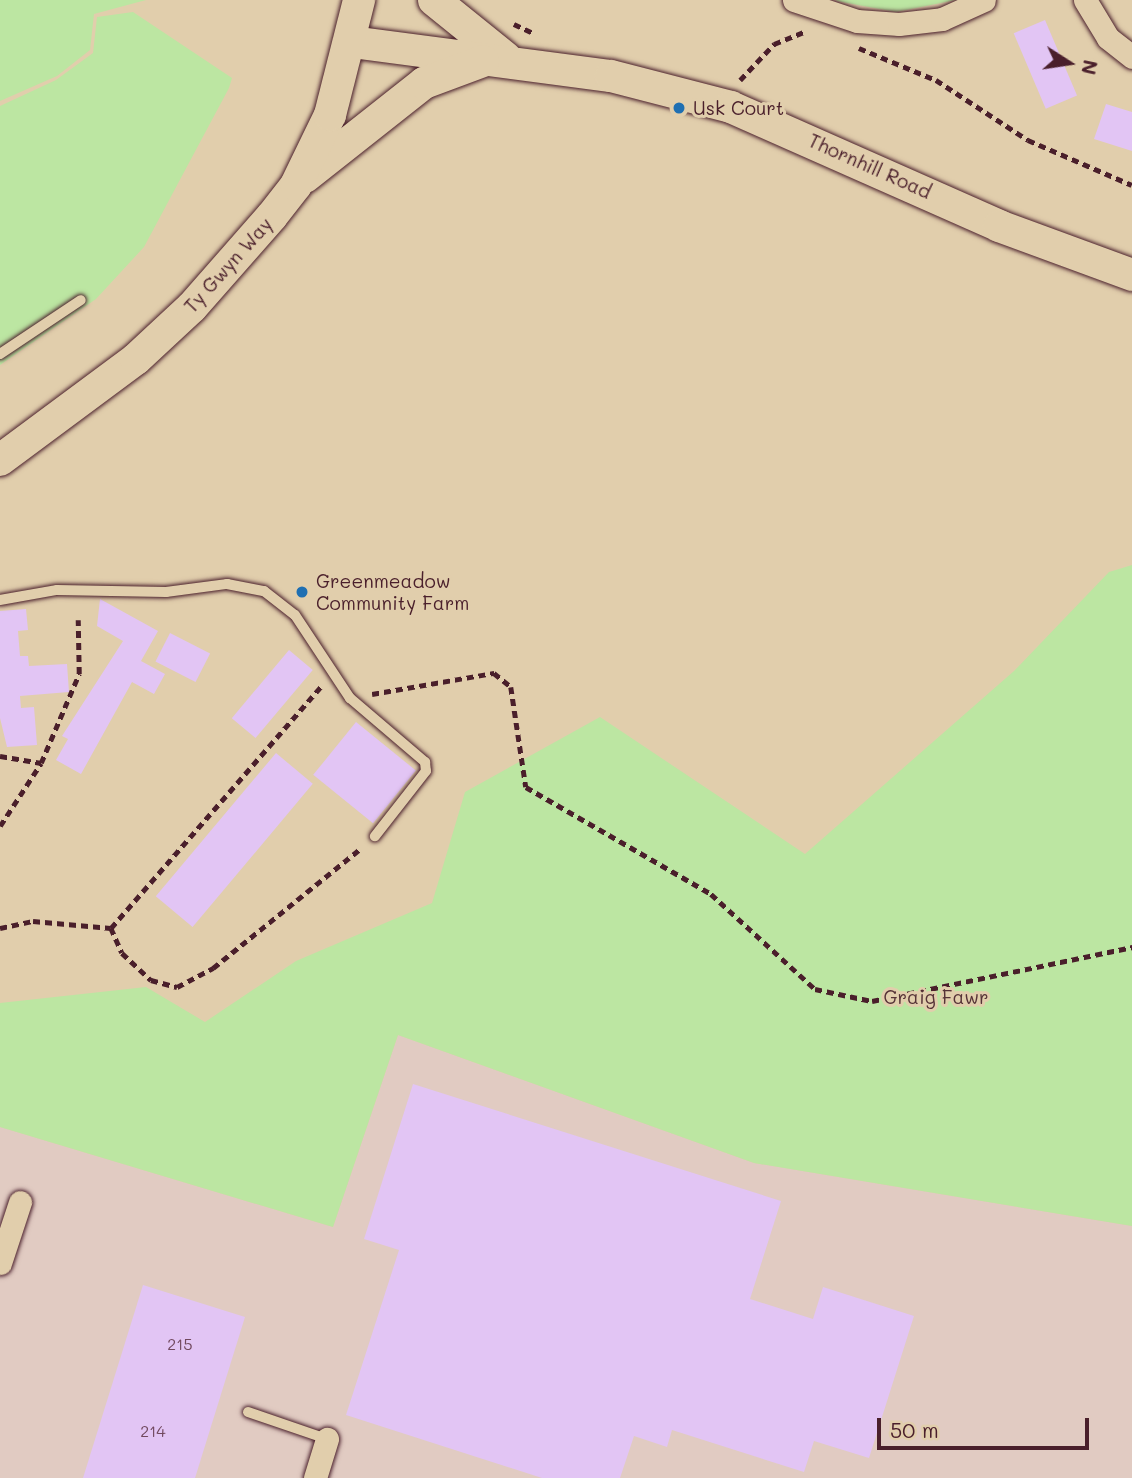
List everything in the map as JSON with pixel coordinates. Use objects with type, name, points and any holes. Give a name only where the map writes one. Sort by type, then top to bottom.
[{"type":"street","name":"Ty Gwyn Way","points":[[0,460],[75,408],[192,307],[296,185],[330,114],[352,42],[359,0]]},
{"type":"street","points":[[434,0],[500,61]]},
{"type":"street","points":[[794,0],[820,11],[900,24],[942,19],[984,0]]},
{"type":"street","points":[[1085,0],[1108,38],[1132,57]]},
{"type":"street","name":"Thornhill Road","points":[[352,42],[611,76],[731,107],[999,226],[1132,275]]},
{"type":"street","points":[[296,185],[424,83],[500,61]]},
{"type":"street","points":[[0,1263],[20,1202]]},
{"type":"street","points":[[315,1478],[327,1438]]},
{"type":"lane","points":[[0,354],[81,300]]},
{"type":"lane","points":[[0,600],[57,590],[166,592],[227,584],[264,591],[295,615],[336,669],[350,698],[425,762],[426,771],[375,836]]},
{"type":"lane","points":[[248,1412],[327,1438]]},
{"type":"path","points":[[726,79],[739,82],[774,44],[818,30],[820,11]]},
{"type":"path","points":[[505,19],[541,37]]},
{"type":"path","points":[[853,45],[936,80],[1028,140],[1132,185]]},
{"type":"path","points":[[0,826],[41,763],[79,674],[78,620]]},
{"type":"path","points":[[111,928],[336,669]]},
{"type":"path","points":[[350,698],[494,673],[511,687],[526,787],[711,894],[815,989],[872,1001],[1132,947]]},
{"type":"path","points":[[0,756],[41,763]]},
{"type":"path","points":[[111,928],[122,953],[151,980],[177,987],[213,968],[375,836]]},
{"type":"path","points":[[0,928],[33,921],[111,928]]},
{"type":"shaded area","points":[[398,1035],[754,1163],[1132,1226],[1132,1478],[0,1478],[0,1127],[333,1227]]},
{"type":"green space","points":[[0,0],[146,0],[94,14],[90,50],[57,76],[0,101]]},
{"type":"green space","points":[[837,0],[956,0],[896,12],[836,1]]},
{"type":"green space","points":[[133,12],[232,78],[229,88],[144,247],[96,299],[0,365],[0,106],[56,80],[93,53],[97,17]]},
{"type":"green space","name":"Graig Fawr","points":[[1132,565],[1132,1226],[754,1163],[398,1035],[333,1227],[0,1127],[0,1003],[146,987],[205,1022],[296,961],[432,903],[465,792],[600,717],[805,854],[1014,671],[1109,572]]},
{"type":"building","points":[[1045,20],[1077,95],[1046,109],[1014,33]]},
{"type":"building","points":[[1106,104],[1132,112],[1132,151],[1094,139]]},
{"type":"building","points":[[100,599],[158,631],[141,661],[165,674],[154,694],[132,682],[81,774],[56,760],[68,739],[62,736],[123,641],[97,626]]},
{"type":"building","points":[[26,609],[28,630],[18,631],[20,656],[28,656],[29,666],[67,664],[69,692],[20,696],[21,708],[34,707],[37,745],[7,747],[0,718],[0,611]]},
{"type":"building","points":[[170,633],[210,653],[196,682],[155,662]]},
{"type":"building","points":[[289,650],[313,670],[256,738],[232,718]]},
{"type":"building","points":[[356,722],[416,770],[373,823],[313,775]]},
{"type":"building","points":[[276,753],[313,784],[193,927],[156,896]]},
{"type":"building","points":[[413,1084],[781,1201],[750,1299],[813,1319],[823,1287],[914,1316],[869,1458],[814,1441],[804,1472],[672,1430],[667,1447],[634,1436],[620,1478],[542,1478],[346,1415],[399,1250],[364,1239]]},
{"type":"building","points":[[143,1285],[245,1317],[195,1478],[83,1478]]},
{"type":"place","name":"Usk Court","points":[[679,108]]},
{"type":"place","name":"Greenmeadow Community Farm","points":[[302,592]]}]
